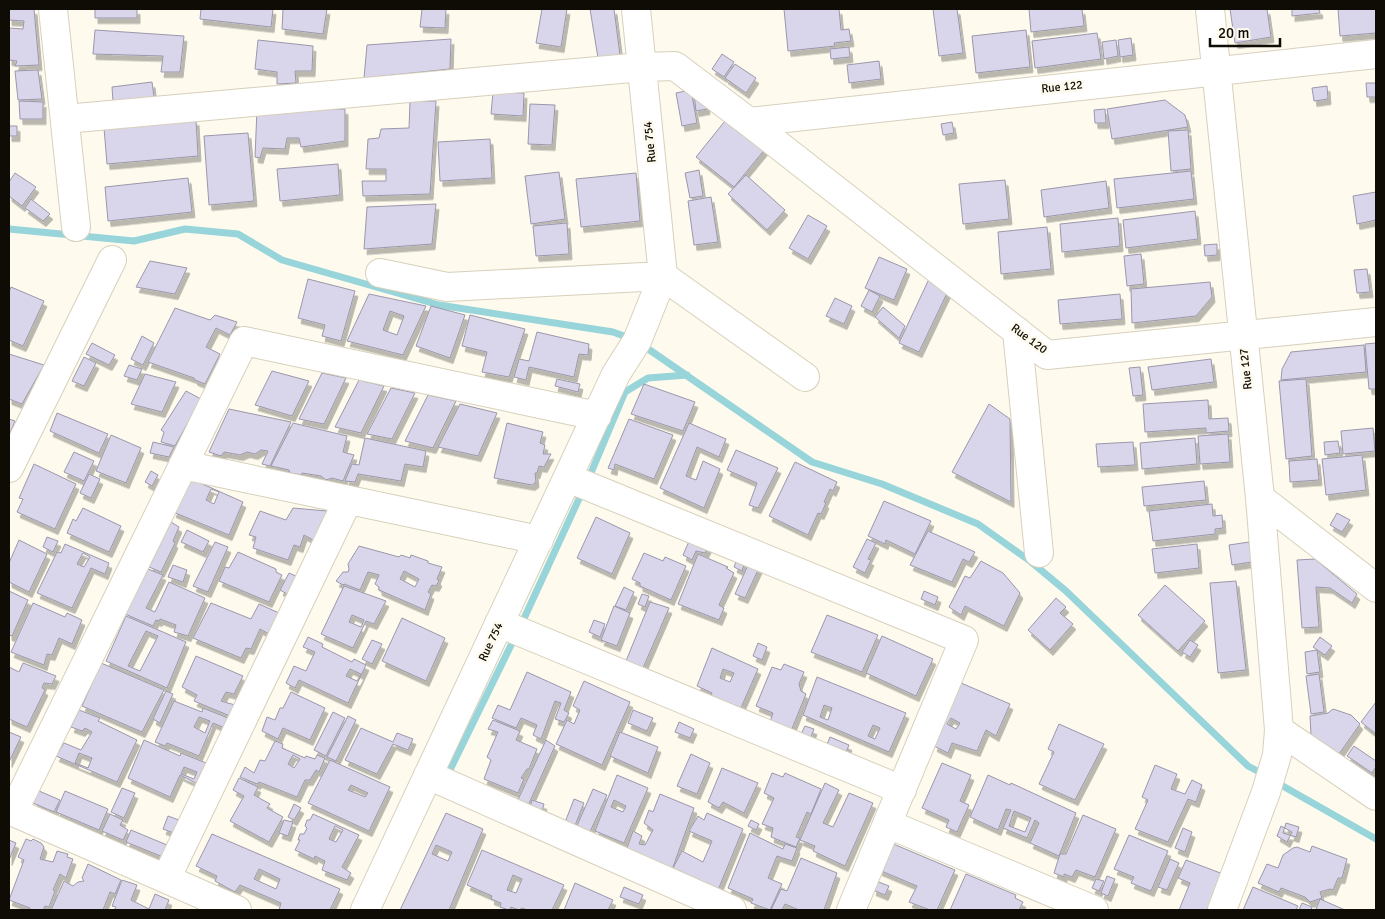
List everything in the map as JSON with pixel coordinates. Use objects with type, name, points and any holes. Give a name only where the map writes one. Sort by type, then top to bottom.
[{"type":"street","points":[[53,9],[76,226]]},
{"type":"street","name":"Rue 754","points":[[365,910],[616,374],[637,341],[663,276],[636,9]]},
{"type":"street","name":"Rue 127","points":[[1210,9],[1260,498],[1278,743]]},
{"type":"street","name":"Rue 122","points":[[749,122],[1376,54]]},
{"type":"street","name":"Rue 120","points":[[65,119],[642,67],[675,66],[1047,355],[1376,322]]},
{"type":"street","points":[[9,468],[112,260]]},
{"type":"street","points":[[380,273],[447,287],[663,276],[805,377]]},
{"type":"street","points":[[1016,331],[1039,553]]},
{"type":"street","points":[[236,910],[11,811],[244,341],[597,416]]},
{"type":"street","points":[[183,465],[539,540]]},
{"type":"street","points":[[568,478],[964,640],[851,910]]},
{"type":"street","points":[[1260,498],[1376,588]]},
{"type":"street","points":[[166,879],[348,500]]},
{"type":"street","points":[[499,624],[902,790]]},
{"type":"street","points":[[1222,910],[1266,792],[1278,743],[1376,796]]},
{"type":"street","points":[[428,775],[732,910]]},
{"type":"street","points":[[888,824],[1044,901],[1094,910]]},
{"type":"building","points":[[9,9],[34,9],[39,65],[15,66],[17,61],[9,60],[9,28],[23,29],[24,21],[9,20]]},
{"type":"building","points":[[95,9],[137,9],[137,18],[95,18]]},
{"type":"building","points":[[201,9],[273,9],[271,27],[200,19]]},
{"type":"building","points":[[283,9],[327,9],[323,34],[282,29]]},
{"type":"building","points":[[422,9],[446,9],[445,28],[420,27]]},
{"type":"building","points":[[542,9],[567,9],[561,47],[536,43]]},
{"type":"building","points":[[590,9],[614,9],[620,55],[598,58]]},
{"type":"building","points":[[784,9],[839,9],[841,30],[849,29],[851,41],[834,43],[835,46],[788,51]]},
{"type":"building","points":[[933,9],[957,9],[963,53],[939,56]]},
{"type":"building","points":[[1029,9],[1082,9],[1084,26],[1031,32]]},
{"type":"building","points":[[1230,9],[1267,9],[1271,37],[1235,43]]},
{"type":"building","points":[[1292,9],[1319,9],[1320,13],[1292,16]]},
{"type":"building","points":[[1338,9],[1376,9],[1376,33],[1340,36]]},
{"type":"building","points":[[95,30],[184,36],[180,72],[161,72],[163,56],[93,54]]},
{"type":"building","points":[[1026,30],[1030,67],[976,73],[972,36]]},
{"type":"building","points":[[1097,33],[1101,59],[1035,68],[1032,41]]},
{"type":"building","points":[[1131,38],[1133,55],[1120,57],[1118,40]]},
{"type":"building","points":[[451,39],[450,69],[364,78],[367,45]]},
{"type":"building","points":[[258,40],[313,46],[312,71],[295,71],[296,83],[277,84],[277,72],[255,69]]},
{"type":"building","points":[[1116,40],[1118,56],[1104,59],[1102,42]]},
{"type":"building","points":[[849,47],[850,57],[831,59],[830,49]]},
{"type":"building","points":[[722,54],[734,62],[724,77],[712,69]]},
{"type":"building","points":[[879,61],[881,79],[849,83],[847,65]]},
{"type":"building","points":[[735,64],[756,78],[746,93],[725,78]]},
{"type":"building","points":[[38,70],[42,99],[18,100],[15,71]]},
{"type":"building","points":[[152,82],[154,97],[113,102],[112,87]]},
{"type":"building","points":[[1366,83],[1376,83],[1376,97],[1367,97]]},
{"type":"building","points":[[1327,86],[1328,99],[1314,101],[1312,88]]},
{"type":"building","points":[[691,90],[697,123],[682,126],[676,93]]},
{"type":"building","points":[[493,92],[524,93],[523,116],[491,114]]},
{"type":"building","points":[[705,93],[707,109],[696,111],[694,94]]},
{"type":"building","points":[[1165,100],[1185,115],[1188,127],[1112,139],[1107,109]]},
{"type":"building","points":[[19,101],[43,102],[43,119],[20,119]]},
{"type":"building","points":[[410,101],[436,101],[430,194],[363,196],[362,181],[386,181],[386,169],[366,169],[368,139],[379,138],[381,129],[409,128]]},
{"type":"building","points":[[530,104],[555,105],[552,145],[528,144]]},
{"type":"building","points":[[257,109],[345,109],[345,141],[301,147],[299,138],[287,138],[285,149],[263,148],[260,158],[255,157]]},
{"type":"building","points":[[1105,109],[1106,123],[1095,123],[1094,110]]},
{"type":"building","points":[[196,120],[198,156],[107,164],[104,128]]},
{"type":"building","points":[[725,121],[743,135],[749,126],[770,143],[734,187],[696,157]]},
{"type":"building","points":[[952,122],[954,133],[943,135],[941,124]]},
{"type":"building","points":[[9,126],[17,126],[17,136],[9,136]]},
{"type":"building","points":[[1188,130],[1191,169],[1171,171],[1168,131]]},
{"type":"building","points":[[248,133],[254,201],[209,205],[204,136]]},
{"type":"building","points":[[490,139],[492,178],[440,181],[438,142]]},
{"type":"building","points":[[338,164],[340,195],[280,201],[277,169]]},
{"type":"building","points":[[699,170],[703,196],[690,198],[685,173]]},
{"type":"building","points":[[1191,171],[1194,199],[1117,208],[1114,179]]},
{"type":"building","points":[[559,172],[565,219],[531,224],[525,176]]},
{"type":"building","points":[[15,173],[36,187],[22,206],[9,196],[9,182]]},
{"type":"building","points":[[636,173],[640,221],[581,227],[576,179]]},
{"type":"building","points":[[746,175],[785,210],[767,230],[728,194]]},
{"type":"building","points":[[188,178],[192,212],[108,221],[105,187]]},
{"type":"building","points":[[1005,180],[1009,219],[963,224],[959,184]]},
{"type":"building","points":[[1106,181],[1109,208],[1044,217],[1041,190]]},
{"type":"building","points":[[1376,192],[1376,220],[1357,224],[1353,196]]},
{"type":"building","points":[[711,197],[718,242],[694,245],[688,201]]},
{"type":"building","points":[[31,199],[50,214],[43,221],[25,208]]},
{"type":"building","points":[[436,204],[432,244],[364,249],[367,207]]},
{"type":"building","points":[[1195,211],[1198,239],[1126,248],[1123,220]]},
{"type":"building","points":[[808,215],[827,226],[808,259],[789,248]]},
{"type":"building","points":[[1118,218],[1120,246],[1062,252],[1060,224]]},
{"type":"building","points":[[567,223],[569,254],[536,256],[533,226]]},
{"type":"building","points":[[1047,227],[1051,269],[1001,274],[998,232]]},
{"type":"building","points":[[1217,244],[1217,255],[1205,256],[1204,245]]},
{"type":"building","points":[[1141,254],[1144,284],[1127,286],[1124,256]]},
{"type":"building","points":[[879,257],[907,269],[894,300],[865,288]]},
{"type":"building","points":[[150,261],[187,268],[175,294],[136,287]]},
{"type":"building","points":[[1367,269],[1370,292],[1357,293],[1354,270]]},
{"type":"building","points":[[308,279],[355,291],[341,341],[322,336],[325,325],[298,318]]},
{"type":"building","points":[[929,279],[949,289],[919,352],[899,343]]},
{"type":"building","points":[[1210,282],[1212,297],[1196,316],[1132,323],[1131,289]]},
{"type":"building","points":[[11,287],[44,301],[23,346],[9,340],[9,292]]},
{"type":"building","points":[[869,290],[880,296],[872,312],[861,306]]},
{"type":"building","points":[[369,294],[426,306],[403,355],[347,341]],"holes":[[[390,311],[404,316],[397,335],[383,330]]]},
{"type":"building","points":[[1120,294],[1122,319],[1060,324],[1058,300]]},
{"type":"building","points":[[835,298],[852,306],[844,324],[826,316]]},
{"type":"building","points":[[431,306],[465,315],[450,358],[416,346]]},
{"type":"building","points":[[883,307],[905,326],[899,338],[875,317]]},
{"type":"building","points":[[175,308],[210,320],[215,315],[237,322],[230,335],[216,328],[206,347],[220,354],[205,384],[194,378],[148,362]]},
{"type":"building","points":[[470,315],[525,329],[509,377],[482,372],[487,352],[462,346]]},
{"type":"building","points":[[537,332],[589,344],[588,355],[579,354],[574,377],[529,367],[526,380],[514,377],[519,359],[529,361]]},
{"type":"building","points":[[142,336],[154,343],[143,365],[131,359]]},
{"type":"building","points":[[92,343],[115,355],[109,365],[86,354]]},
{"type":"building","points":[[1376,343],[1376,389],[1369,389],[1365,344]]},
{"type":"building","points":[[1364,345],[1366,372],[1281,380],[1282,369],[1291,352]]},
{"type":"building","points":[[9,354],[44,365],[22,404],[9,399]]},
{"type":"building","points":[[84,357],[96,363],[84,386],[72,381]]},
{"type":"building","points":[[1211,359],[1214,382],[1152,390],[1148,367]]},
{"type":"building","points":[[129,365],[142,369],[137,380],[124,376]]},
{"type":"building","points":[[1140,367],[1143,395],[1133,396],[1129,368]]},
{"type":"building","points":[[272,371],[309,381],[292,416],[255,405]]},
{"type":"building","points":[[322,373],[346,378],[324,424],[299,419]]},
{"type":"building","points":[[145,374],[176,382],[162,412],[131,404]]},
{"type":"building","points":[[557,379],[580,384],[578,392],[555,386]]},
{"type":"building","points":[[1306,379],[1312,456],[1286,459],[1279,381]]},
{"type":"building","points":[[359,380],[384,386],[361,433],[335,427]]},
{"type":"building","points":[[644,384],[695,402],[683,431],[631,414]]},
{"type":"building","points":[[391,388],[415,393],[392,439],[367,434]]},
{"type":"building","points":[[186,391],[201,399],[175,446],[161,442],[164,432],[161,430]]},
{"type":"building","points":[[428,395],[456,401],[433,448],[405,441]]},
{"type":"building","points":[[1208,400],[1209,419],[1228,418],[1229,431],[1206,433],[1206,428],[1145,432],[1143,404]]},
{"type":"building","points":[[460,404],[497,413],[478,456],[438,447]]},
{"type":"building","points":[[989,404],[1010,419],[1011,502],[952,472]]},
{"type":"building","points":[[229,409],[291,422],[270,466],[262,464],[268,451],[261,450],[255,454],[247,452],[240,455],[224,452],[221,456],[209,452]]},
{"type":"building","points":[[57,413],[108,434],[99,453],[50,431]]},
{"type":"building","points":[[9,419],[15,421],[9,435]]},
{"type":"building","points":[[629,419],[673,435],[654,479],[615,464],[614,470],[608,468]]},
{"type":"building","points":[[293,423],[347,436],[343,452],[354,455],[343,481],[332,478],[326,480],[321,476],[302,473],[301,475],[290,473],[289,470],[271,466]]},
{"type":"building","points":[[507,423],[543,432],[540,443],[545,445],[543,454],[551,454],[544,467],[539,466],[537,473],[535,473],[536,482],[532,485],[494,478]]},
{"type":"building","points":[[689,423],[726,439],[719,457],[697,447],[686,476],[696,480],[703,461],[720,469],[704,508],[660,488]]},
{"type":"building","points":[[1373,428],[1375,451],[1343,454],[1341,431]]},
{"type":"building","points":[[1228,434],[1230,462],[1200,464],[1198,436]]},
{"type":"building","points":[[111,435],[141,448],[126,483],[96,471]]},
{"type":"building","points":[[365,438],[426,451],[423,467],[405,464],[401,481],[358,474],[355,482],[345,481],[352,464],[359,465]]},
{"type":"building","points":[[1195,438],[1197,464],[1142,469],[1140,443]]},
{"type":"building","points":[[1338,441],[1340,453],[1325,455],[1324,442]]},
{"type":"building","points":[[153,442],[174,447],[169,457],[150,453]]},
{"type":"building","points":[[1133,442],[1135,465],[1098,467],[1096,444]]},
{"type":"building","points":[[736,450],[778,468],[758,508],[749,505],[757,483],[727,470]]},
{"type":"building","points":[[74,452],[94,461],[84,481],[64,472]]},
{"type":"building","points":[[1362,455],[1366,490],[1326,495],[1322,459]]},
{"type":"building","points":[[1317,459],[1319,480],[1290,482],[1289,461]]},
{"type":"building","points":[[795,462],[837,482],[833,491],[830,489],[821,514],[818,513],[808,535],[769,516]]},
{"type":"building","points":[[34,464],[76,484],[55,529],[17,512],[23,499],[19,498]]},
{"type":"building","points":[[151,471],[158,475],[152,486],[145,482]]},
{"type":"building","points":[[89,474],[100,479],[91,498],[80,493]]},
{"type":"building","points":[[189,478],[243,502],[229,535],[173,512]],"holes":[[[211,489],[219,492],[214,504],[206,500]]]},
{"type":"building","points":[[1204,481],[1206,500],[1144,506],[1142,487]]},
{"type":"building","points":[[884,501],[931,521],[915,554],[886,540],[885,544],[868,536]]},
{"type":"building","points":[[1212,504],[1213,516],[1222,515],[1223,528],[1215,529],[1215,534],[1153,541],[1149,511]]},
{"type":"building","points":[[83,508],[121,526],[109,552],[67,533],[73,519],[76,521]]},
{"type":"building","points":[[293,508],[327,511],[315,541],[304,535],[300,547],[294,545],[288,560],[253,548],[256,537],[249,535],[260,511],[286,520]]},
{"type":"building","points":[[1337,513],[1350,520],[1342,532],[1330,525]]},
{"type":"building","points":[[596,517],[630,533],[612,574],[577,558]]},
{"type":"building","points":[[171,522],[179,527],[173,541],[175,543],[161,572],[149,567]]},
{"type":"building","points":[[187,530],[209,541],[203,552],[181,542]]},
{"type":"building","points":[[928,531],[975,552],[969,562],[963,559],[952,582],[910,565]]},
{"type":"building","points":[[47,537],[58,541],[53,552],[43,547]]},
{"type":"building","points":[[690,539],[709,546],[705,553],[696,551],[692,560],[683,555]]},
{"type":"building","points":[[867,539],[876,543],[868,559],[871,560],[865,573],[853,567]]},
{"type":"building","points":[[19,540],[47,554],[29,592],[9,582],[9,563]]},
{"type":"building","points":[[215,542],[228,547],[208,592],[193,586]]},
{"type":"building","points":[[1249,542],[1252,562],[1232,565],[1229,545]]},
{"type":"building","points":[[65,544],[109,563],[105,574],[91,568],[72,608],[37,593],[57,552],[61,553]],"holes":[[[83,553],[90,557],[84,567],[77,564]]]},
{"type":"building","points":[[1197,544],[1199,568],[1155,573],[1152,549]]},
{"type":"building","points":[[359,546],[399,557],[401,555],[410,558],[411,555],[442,567],[437,579],[439,581],[436,586],[432,585],[428,592],[431,594],[425,610],[379,590],[379,587],[375,584],[379,575],[368,572],[360,590],[336,581],[343,572],[348,572],[348,564]],"holes":[[[404,571],[419,579],[415,587],[400,579]]]},
{"type":"building","points":[[238,552],[276,569],[276,572],[282,575],[269,602],[219,581],[225,567],[229,568]]},
{"type":"building","points":[[644,553],[663,561],[665,557],[686,566],[671,600],[640,586],[640,583],[632,579]]},
{"type":"building","points":[[698,554],[728,567],[726,568],[734,573],[719,605],[724,608],[719,620],[678,604]]},
{"type":"building","points":[[737,559],[745,562],[742,571],[734,567]]},
{"type":"building","points":[[1315,559],[1357,594],[1352,603],[1330,588],[1316,587],[1319,627],[1302,628],[1297,560]]},
{"type":"building","points":[[981,561],[1003,573],[1020,593],[1004,626],[965,606],[961,615],[949,607],[965,576],[970,578]]},
{"type":"building","points":[[749,563],[759,568],[745,598],[735,594]]},
{"type":"building","points":[[173,565],[187,570],[183,582],[168,577]]},
{"type":"building","points":[[148,569],[163,575],[146,608],[155,612],[169,582],[205,598],[188,636],[174,632],[176,625],[160,619],[159,621],[156,620],[153,626],[125,614]]},
{"type":"building","points":[[289,573],[298,577],[289,595],[280,590]]},
{"type":"building","points":[[1236,581],[1246,670],[1218,673],[1210,583]]},
{"type":"building","points":[[1165,585],[1205,621],[1178,651],[1138,615]]},
{"type":"building","points":[[344,586],[386,601],[374,624],[366,621],[353,648],[321,634]],"holes":[[[352,615],[364,620],[361,627],[349,622]]]},
{"type":"building","points":[[624,587],[634,592],[626,610],[615,606]]},
{"type":"building","points":[[9,591],[28,600],[12,636],[9,635]]},
{"type":"building","points":[[924,591],[938,597],[935,605],[921,599]]},
{"type":"building","points":[[642,594],[649,596],[645,607],[638,604]]},
{"type":"building","points":[[1056,598],[1066,607],[1060,613],[1073,624],[1050,650],[1028,630]]},
{"type":"building","points":[[650,602],[669,608],[643,668],[626,661]]},
{"type":"building","points":[[33,603],[65,617],[67,613],[82,620],[72,644],[59,638],[52,655],[47,654],[44,665],[11,652]]},
{"type":"building","points":[[211,603],[251,619],[259,604],[279,613],[269,634],[260,629],[251,649],[246,648],[241,658],[193,638]]},
{"type":"building","points":[[614,606],[630,613],[617,646],[601,640]]},
{"type":"building","points":[[827,615],[878,635],[862,672],[811,652]]},
{"type":"building","points":[[126,616],[186,642],[167,688],[106,661]],"holes":[[[146,631],[158,636],[140,671],[128,666]]]},
{"type":"building","points":[[402,618],[445,638],[426,681],[382,661]]},
{"type":"building","points":[[594,620],[605,624],[600,637],[589,632]]},
{"type":"building","points":[[882,636],[933,659],[916,696],[866,673]]},
{"type":"building","points":[[308,637],[323,644],[322,647],[352,662],[354,659],[366,665],[348,703],[299,680],[295,688],[286,683],[294,666],[306,671],[315,652],[303,647]],"holes":[[[350,669],[361,674],[357,681],[346,676]]]},
{"type":"building","points":[[1320,637],[1332,646],[1325,655],[1313,647]]},
{"type":"building","points":[[372,640],[382,644],[372,664],[362,659]]},
{"type":"building","points":[[1190,640],[1198,645],[1190,657],[1182,652]]},
{"type":"building","points":[[758,643],[767,647],[762,660],[753,656]]},
{"type":"building","points":[[712,648],[758,669],[740,710],[710,698],[712,693],[697,686]],"holes":[[[723,669],[734,673],[730,682],[720,678]]]},
{"type":"building","points":[[1317,650],[1320,672],[1307,674],[1305,652]]},
{"type":"building","points":[[196,656],[243,676],[234,694],[226,692],[221,701],[235,705],[230,716],[194,701],[197,695],[182,687]]},
{"type":"building","points":[[23,663],[56,676],[52,684],[44,683],[42,688],[45,690],[27,727],[9,719],[9,667],[19,672]]},
{"type":"building","points":[[101,663],[164,690],[142,732],[82,706]]},
{"type":"building","points":[[784,664],[804,672],[799,684],[801,691],[806,694],[791,731],[770,722],[773,713],[756,706],[772,667],[781,670]]},
{"type":"building","points":[[527,672],[571,692],[564,710],[569,713],[564,722],[555,719],[561,703],[555,701],[541,739],[533,735],[537,725],[521,718],[516,728],[492,718],[498,705],[510,710]]},
{"type":"building","points":[[1319,674],[1324,712],[1311,714],[1306,676]]},
{"type":"building","points":[[817,677],[906,713],[889,752],[803,715]],"holes":[[[824,705],[832,708],[828,720],[820,717]],[[873,725],[880,728],[875,739],[868,736]]]},
{"type":"building","points":[[584,681],[630,702],[602,765],[556,744],[567,720],[574,724],[580,710],[573,706]]},
{"type":"building","points":[[961,683],[1010,704],[996,736],[986,730],[977,751],[952,743],[948,753],[934,746]],"holes":[[[951,718],[960,723],[956,729],[947,724]]]},
{"type":"building","points":[[166,691],[173,694],[160,723],[153,719]]},
{"type":"building","points":[[291,692],[325,708],[310,740],[283,728],[278,739],[262,731],[267,717],[275,720],[280,708],[283,708]]},
{"type":"building","points":[[174,701],[202,712],[203,708],[228,718],[225,728],[213,723],[199,756],[167,743],[165,746],[155,742]],"holes":[[[199,717],[210,721],[205,733],[194,727]]]},
{"type":"building","points":[[1376,702],[1376,734],[1361,722]]},
{"type":"building","points":[[1333,709],[1351,715],[1360,724],[1339,754],[1311,735],[1310,716],[1328,713]]},
{"type":"building","points":[[79,710],[100,718],[98,721],[137,740],[117,782],[56,756],[64,743],[81,750],[92,732],[85,728],[82,731],[71,727]],"holes":[[[79,753],[92,758],[88,768],[75,763]]]},
{"type":"building","points":[[633,710],[653,718],[647,731],[628,723]]},
{"type":"building","points":[[333,712],[345,718],[326,756],[314,750]]},
{"type":"building","points":[[348,716],[356,720],[336,761],[327,757]]},
{"type":"building","points":[[493,720],[520,731],[516,740],[537,749],[529,769],[521,778],[524,779],[518,793],[484,779],[491,760],[487,757],[498,732],[488,729]]},
{"type":"building","points":[[679,722],[694,729],[690,738],[675,732]]},
{"type":"building","points":[[1059,724],[1104,744],[1075,800],[1039,784],[1054,752],[1048,749]]},
{"type":"building","points":[[805,726],[814,729],[810,740],[800,736]]},
{"type":"building","points":[[361,728],[393,742],[397,733],[413,739],[408,750],[393,744],[377,774],[345,760]]},
{"type":"building","points":[[9,732],[21,737],[9,762]]},
{"type":"building","points":[[620,732],[658,747],[648,773],[610,756]]},
{"type":"building","points":[[830,737],[849,745],[845,755],[826,747]]},
{"type":"building","points":[[144,740],[180,756],[181,753],[206,763],[196,783],[180,775],[170,797],[128,778]],"holes":[[[184,767],[197,772],[194,779],[181,774]]]},
{"type":"building","points":[[546,740],[555,746],[526,810],[515,806]]},
{"type":"building","points":[[275,741],[283,744],[282,748],[305,758],[306,756],[315,759],[317,755],[325,758],[319,772],[316,770],[310,780],[305,780],[297,797],[259,782],[257,784],[240,777],[245,767],[254,773],[260,760],[265,761]],"holes":[[[293,755],[300,759],[294,768],[288,764]]]},
{"type":"building","points":[[1354,746],[1376,761],[1376,767],[1372,773],[1347,756]]},
{"type":"building","points":[[691,754],[710,763],[697,794],[677,786]]},
{"type":"building","points":[[330,760],[390,787],[369,831],[308,803]],"holes":[[[351,785],[368,793],[365,797],[348,790]]]},
{"type":"building","points":[[942,763],[971,775],[960,801],[969,805],[957,832],[946,827],[949,820],[922,808]]},
{"type":"building","points":[[1155,765],[1177,774],[1171,789],[1185,794],[1192,780],[1202,785],[1196,802],[1188,799],[1168,842],[1135,829],[1148,800],[1142,797]]},
{"type":"building","points":[[722,768],[758,783],[744,813],[723,802],[719,808],[708,802]]},
{"type":"building","points":[[772,773],[783,777],[785,773],[821,789],[811,814],[807,812],[796,837],[800,838],[796,847],[771,837],[773,828],[762,824],[774,798],[764,793]]},
{"type":"building","points":[[617,775],[648,788],[624,843],[595,831]],"holes":[[[614,800],[626,806],[623,812],[611,807]]]},
{"type":"building","points":[[988,775],[1010,785],[1011,783],[1076,813],[1059,856],[1030,843],[1039,823],[1035,820],[1027,838],[1003,828],[1011,810],[1006,809],[998,830],[970,817]],"holes":[[[1014,811],[1031,818],[1025,832],[1009,826]]]},
{"type":"building","points":[[239,778],[258,787],[254,795],[270,804],[267,808],[283,817],[269,842],[230,821],[244,796],[233,790]]},
{"type":"building","points":[[825,783],[839,790],[823,823],[833,827],[849,793],[873,803],[845,866],[813,851],[815,846],[800,840]]},
{"type":"building","points":[[122,788],[135,793],[124,818],[111,812]]},
{"type":"building","points":[[593,789],[607,795],[589,834],[576,828]]},
{"type":"building","points":[[39,791],[60,800],[54,812],[33,803]]},
{"type":"building","points":[[65,791],[108,809],[99,830],[56,812]]},
{"type":"building","points":[[660,794],[694,808],[672,870],[626,851],[633,831],[642,836],[639,844],[645,845],[653,830],[644,823],[649,810],[653,812]]},
{"type":"building","points":[[574,799],[584,803],[574,828],[564,825]]},
{"type":"building","points":[[532,800],[544,804],[541,815],[529,811]]},
{"type":"building","points":[[294,804],[301,808],[294,820],[288,817]]},
{"type":"building","points":[[446,813],[483,829],[449,910],[400,910]],"holes":[[[436,845],[452,852],[448,861],[432,854]]]},
{"type":"building","points":[[707,813],[743,829],[718,890],[672,870],[682,851],[703,862],[712,841],[689,831],[698,816],[704,820]]},
{"type":"building","points":[[110,814],[123,820],[120,825],[128,830],[123,840],[102,831]]},
{"type":"building","points":[[313,814],[359,835],[342,867],[351,873],[347,880],[322,870],[325,861],[315,856],[314,859],[295,850],[300,840],[298,840],[300,834],[304,834],[307,828],[305,826],[307,820],[310,820]],"holes":[[[335,826],[343,830],[336,842],[329,839]]]},
{"type":"building","points":[[1083,815],[1116,829],[1095,877],[1076,870],[1072,877],[1064,874],[1064,877],[1054,873],[1060,854],[1066,854]]},
{"type":"building","points":[[168,816],[179,820],[174,833],[163,829]]},
{"type":"building","points":[[284,820],[293,822],[288,836],[279,833]]},
{"type":"building","points":[[751,820],[759,824],[756,830],[748,826]]},
{"type":"building","points":[[1286,823],[1299,827],[1296,837],[1283,833]]},
{"type":"building","points":[[1281,826],[1292,832],[1287,842],[1277,836]]},
{"type":"building","points":[[1183,828],[1192,832],[1185,852],[1175,848]]},
{"type":"building","points":[[131,830],[167,845],[163,857],[126,842]]},
{"type":"building","points":[[750,833],[783,849],[785,844],[797,848],[792,861],[777,856],[768,878],[782,884],[770,910],[751,903],[753,899],[728,888]]},
{"type":"building","points":[[212,834],[340,889],[330,910],[279,910],[281,903],[240,885],[235,892],[215,881],[217,876],[196,866]],"holes":[[[259,869],[280,879],[276,889],[254,879]]]},
{"type":"building","points":[[1129,835],[1168,851],[1151,891],[1131,883],[1134,877],[1114,869]]},
{"type":"building","points":[[26,839],[31,841],[33,839],[44,847],[40,859],[53,862],[57,851],[68,854],[67,857],[73,859],[66,878],[60,874],[53,890],[55,891],[49,907],[45,906],[43,910],[30,910],[30,908],[9,900],[24,860],[18,857]]},
{"type":"building","points":[[9,840],[16,843],[9,860]]},
{"type":"building","points":[[891,843],[955,870],[937,910],[930,910],[909,902],[917,886],[879,870]]},
{"type":"building","points":[[1312,846],[1347,859],[1342,878],[1338,878],[1333,890],[1320,892],[1322,898],[1310,902],[1305,897],[1281,888],[1279,892],[1258,883],[1267,864],[1278,868],[1283,855],[1293,848],[1297,847],[1310,852]]},
{"type":"building","points":[[482,850],[564,885],[552,910],[527,910],[522,908],[519,910],[511,907],[509,910],[500,907],[501,903],[491,899],[492,896],[467,885]],"holes":[[[513,875],[522,879],[516,893],[507,890]]]},
{"type":"building","points":[[801,858],[837,873],[824,910],[799,910],[785,904],[782,910],[771,910],[781,889],[787,891]]},
{"type":"building","points":[[1170,859],[1179,863],[1167,890],[1158,887]]},
{"type":"building","points":[[1186,860],[1223,874],[1207,910],[1179,910],[1190,883],[1178,878]]},
{"type":"building","points":[[88,864],[121,880],[115,894],[110,892],[103,910],[51,910],[64,881],[73,886],[78,882],[84,881],[82,878]]},
{"type":"building","points":[[966,874],[1016,895],[1015,898],[1023,902],[1019,910],[950,910]]},
{"type":"building","points":[[1107,876],[1115,879],[1108,896],[1101,893]]},
{"type":"building","points":[[1096,879],[1104,881],[1099,891],[1092,888]]},
{"type":"building","points":[[122,880],[137,885],[131,900],[149,909],[155,894],[169,900],[165,910],[114,910],[116,907],[112,906]]},
{"type":"building","points":[[876,881],[889,886],[885,895],[873,890]]},
{"type":"building","points":[[575,883],[613,900],[608,910],[564,910]]},
{"type":"building","points":[[624,887],[643,895],[639,904],[620,897]]},
{"type":"building","points":[[1253,887],[1298,906],[1296,910],[1243,910]]},
{"type":"building","points":[[1320,899],[1345,910],[1316,909]]},
{"type":"building","points":[[1302,903],[1312,907],[1311,910],[1299,910]]},
{"type":"waterway","points":[[9,229],[134,241],[185,229],[238,234],[282,260],[439,305],[613,332],[632,339]]},
{"type":"waterway","points":[[641,344],[812,462],[882,484],[978,524],[1030,561],[1066,591],[1248,766],[1265,775]]},
{"type":"waterway","points":[[588,480],[625,392],[648,378],[687,375]]},
{"type":"waterway","points":[[521,625],[583,490]]},
{"type":"waterway","points":[[446,778],[516,635]]},
{"type":"waterway","points":[[1274,781],[1376,839]]}]
